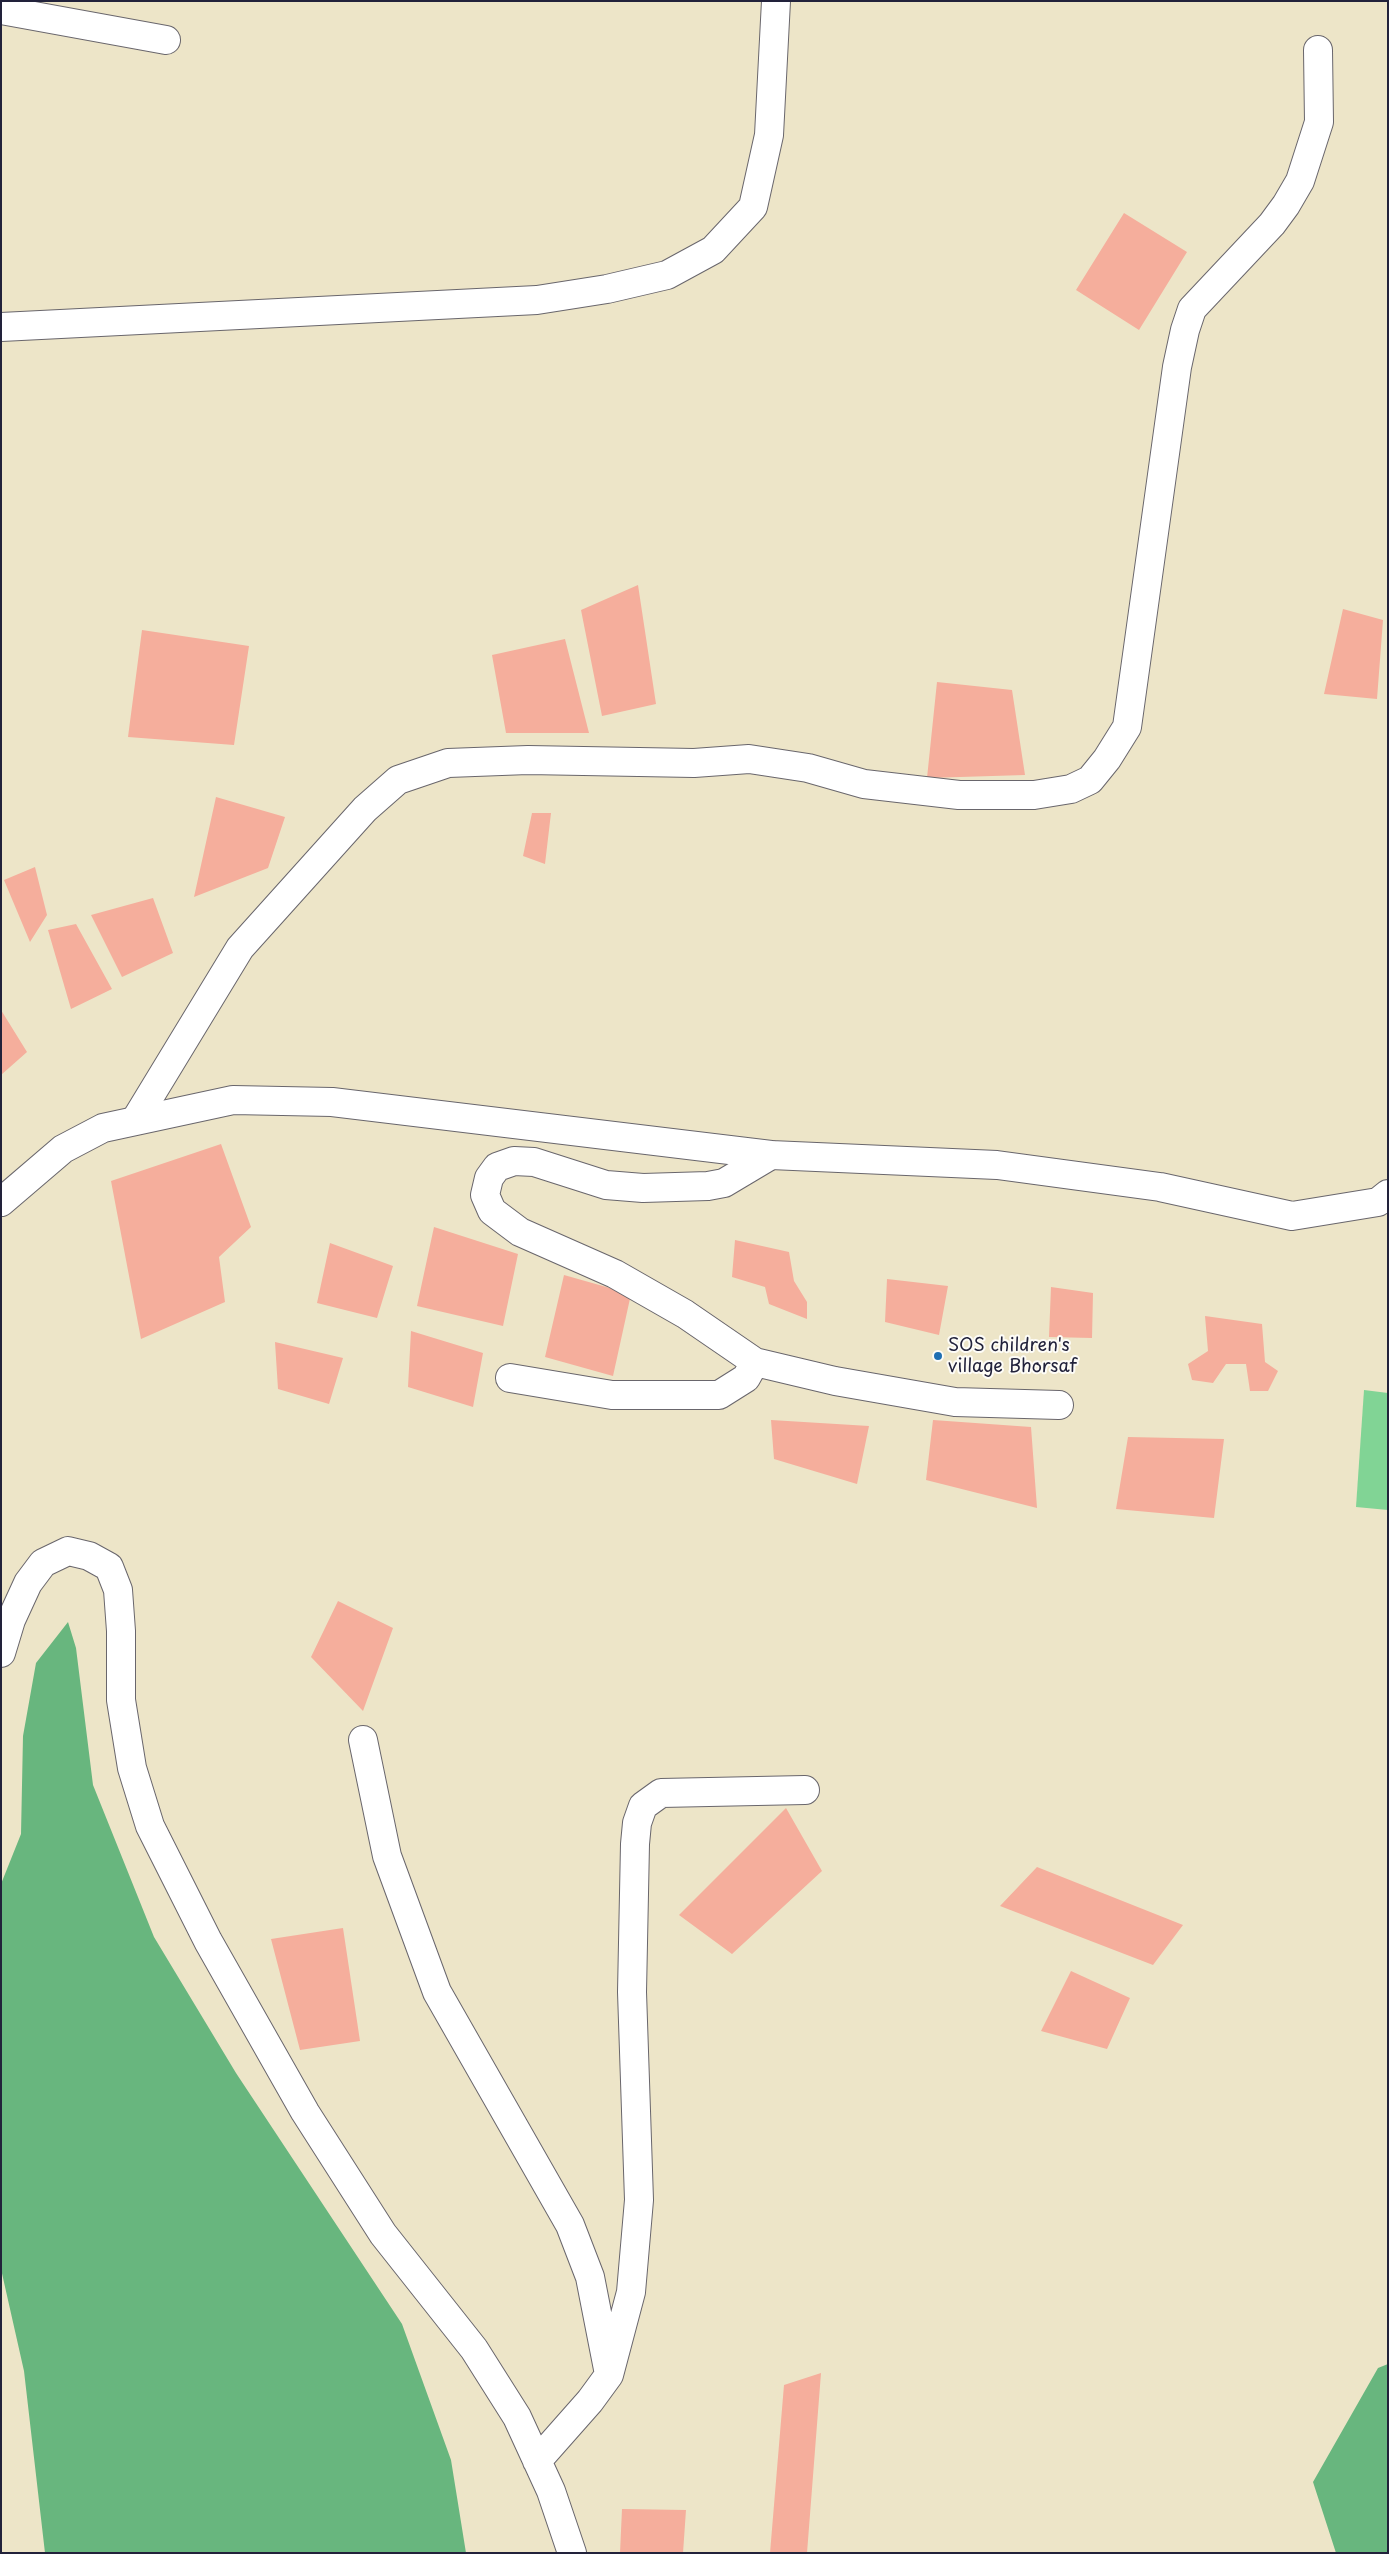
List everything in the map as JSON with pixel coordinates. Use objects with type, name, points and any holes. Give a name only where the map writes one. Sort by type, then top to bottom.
[{"type":"street","points":[[1,326],[537,300],[607,289],[666,274],[713,250],[753,207],[769,135],[776,1]]},
{"type":"street","points":[[1,10],[166,40]]},
{"type":"street","points":[[136,1119],[240,948],[365,809],[398,780],[448,763],[528,760],[694,762],[750,758],[808,768],[864,784],[959,795],[1034,795],[1071,789],[1090,780],[1107,759],[1127,727],[1177,367],[1185,330],[1192,309],[1272,224],[1300,181],[1319,122],[1318,50]]},
{"type":"street","points":[[2,1198],[63,1149],[103,1128],[136,1119],[233,1100],[332,1102],[771,1155],[996,1165],[1160,1187],[1292,1216],[1385,1203]]},
{"type":"street","points":[[771,1155],[724,1183],[643,1188],[606,1185],[557,1168],[514,1161],[497,1168],[489,1178],[485,1195],[492,1211],[520,1232],[615,1274],[685,1314],[756,1362],[834,1381],[955,1402],[1059,1405]]},
{"type":"street","points":[[510,1378],[612,1395],[719,1395],[746,1378],[756,1362]]},
{"type":"street","points":[[1,1653],[11,1620],[28,1583],[43,1563],[68,1551],[90,1556],[109,1567],[119,1598],[121,1700],[132,1768],[150,1826],[208,1941],[305,2112],[383,2234],[474,2349],[517,2417],[551,2491],[572,2553]]},
{"type":"street","points":[[364,1740],[387,1856],[437,1992],[570,2225],[590,2277],[609,2375]]},
{"type":"street","points":[[537,2462],[590,2401],[609,2375],[631,2292],[639,2200],[632,1992],[637,1823],[643,1806],[660,1793],[805,1790]]},
{"type":"green space","points":[[1364,1390],[1388,1393],[1388,1510],[1356,1507]]},
{"type":"green space","points":[[68,1622],[76,1648],[93,1785],[154,1937],[236,2073],[402,2324],[451,2460],[466,2553],[45,2553],[24,2371],[1,2269],[1,1884],[21,1834],[23,1736],[36,1663]]},
{"type":"green space","points":[[1388,2364],[1388,2553],[1336,2553],[1313,2482],[1378,2368]]},
{"type":"building","points":[[1124,213],[1187,252],[1139,330],[1076,290]]},
{"type":"building","points":[[638,585],[656,704],[602,716],[581,610]]},
{"type":"building","points":[[1343,609],[1383,620],[1377,699],[1324,694]]},
{"type":"building","points":[[142,630],[249,646],[234,745],[128,737]]},
{"type":"building","points":[[565,639],[589,733],[506,733],[492,655]]},
{"type":"building","points":[[937,682],[1012,690],[1025,775],[927,778]]},
{"type":"building","points":[[216,797],[285,817],[268,868],[194,897]]},
{"type":"building","points":[[532,813],[551,813],[545,864],[523,856]]},
{"type":"building","points":[[35,867],[47,915],[30,942],[4,880]]},
{"type":"building","points":[[153,898],[173,953],[122,977],[91,915]]},
{"type":"building","points":[[76,924],[112,989],[71,1009],[48,930]]},
{"type":"building","points":[[1,1010],[27,1052],[1,1075]]},
{"type":"building","points":[[221,1144],[251,1227],[219,1257],[225,1302],[141,1339],[111,1181]]},
{"type":"building","points":[[434,1227],[518,1254],[503,1326],[417,1306]]},
{"type":"building","points":[[735,1240],[789,1252],[794,1281],[807,1302],[807,1319],[769,1304],[765,1287],[732,1277]]},
{"type":"building","points":[[330,1243],[393,1266],[377,1318],[317,1303]]},
{"type":"building","points":[[564,1275],[631,1294],[613,1376],[545,1357]]},
{"type":"building","points":[[887,1279],[948,1286],[939,1335],[885,1322]]},
{"type":"building","points":[[1051,1287],[1093,1293],[1092,1338],[1049,1337]]},
{"type":"building","points":[[1205,1316],[1262,1324],[1265,1362],[1278,1371],[1268,1391],[1250,1391],[1246,1364],[1226,1364],[1213,1383],[1192,1380],[1188,1364],[1208,1351]]},
{"type":"building","points":[[411,1331],[483,1353],[473,1407],[408,1387]]},
{"type":"building","points":[[275,1342],[343,1358],[329,1404],[278,1389]]},
{"type":"building","points":[[771,1420],[869,1426],[857,1484],[774,1459]]},
{"type":"building","points":[[933,1420],[1031,1427],[1037,1508],[926,1480]]},
{"type":"building","points":[[1128,1437],[1224,1439],[1214,1518],[1116,1509]]},
{"type":"building","points":[[338,1601],[393,1628],[363,1711],[311,1657]]},
{"type":"building","points":[[786,1808],[822,1871],[732,1954],[679,1915]]},
{"type":"building","points":[[1037,1867],[1183,1925],[1153,1965],[1000,1906]]},
{"type":"building","points":[[343,1928],[360,2041],[300,2050],[271,1939]]},
{"type":"building","points":[[1071,1971],[1130,1998],[1107,2049],[1041,2031]]},
{"type":"building","points":[[821,2373],[807,2553],[770,2553],[784,2385]]},
{"type":"building","points":[[622,2509],[686,2510],[683,2553],[620,2553]]},
{"type":"place","name":"SOS children's village Bhorsaf","points":[[938,1356]]}]
